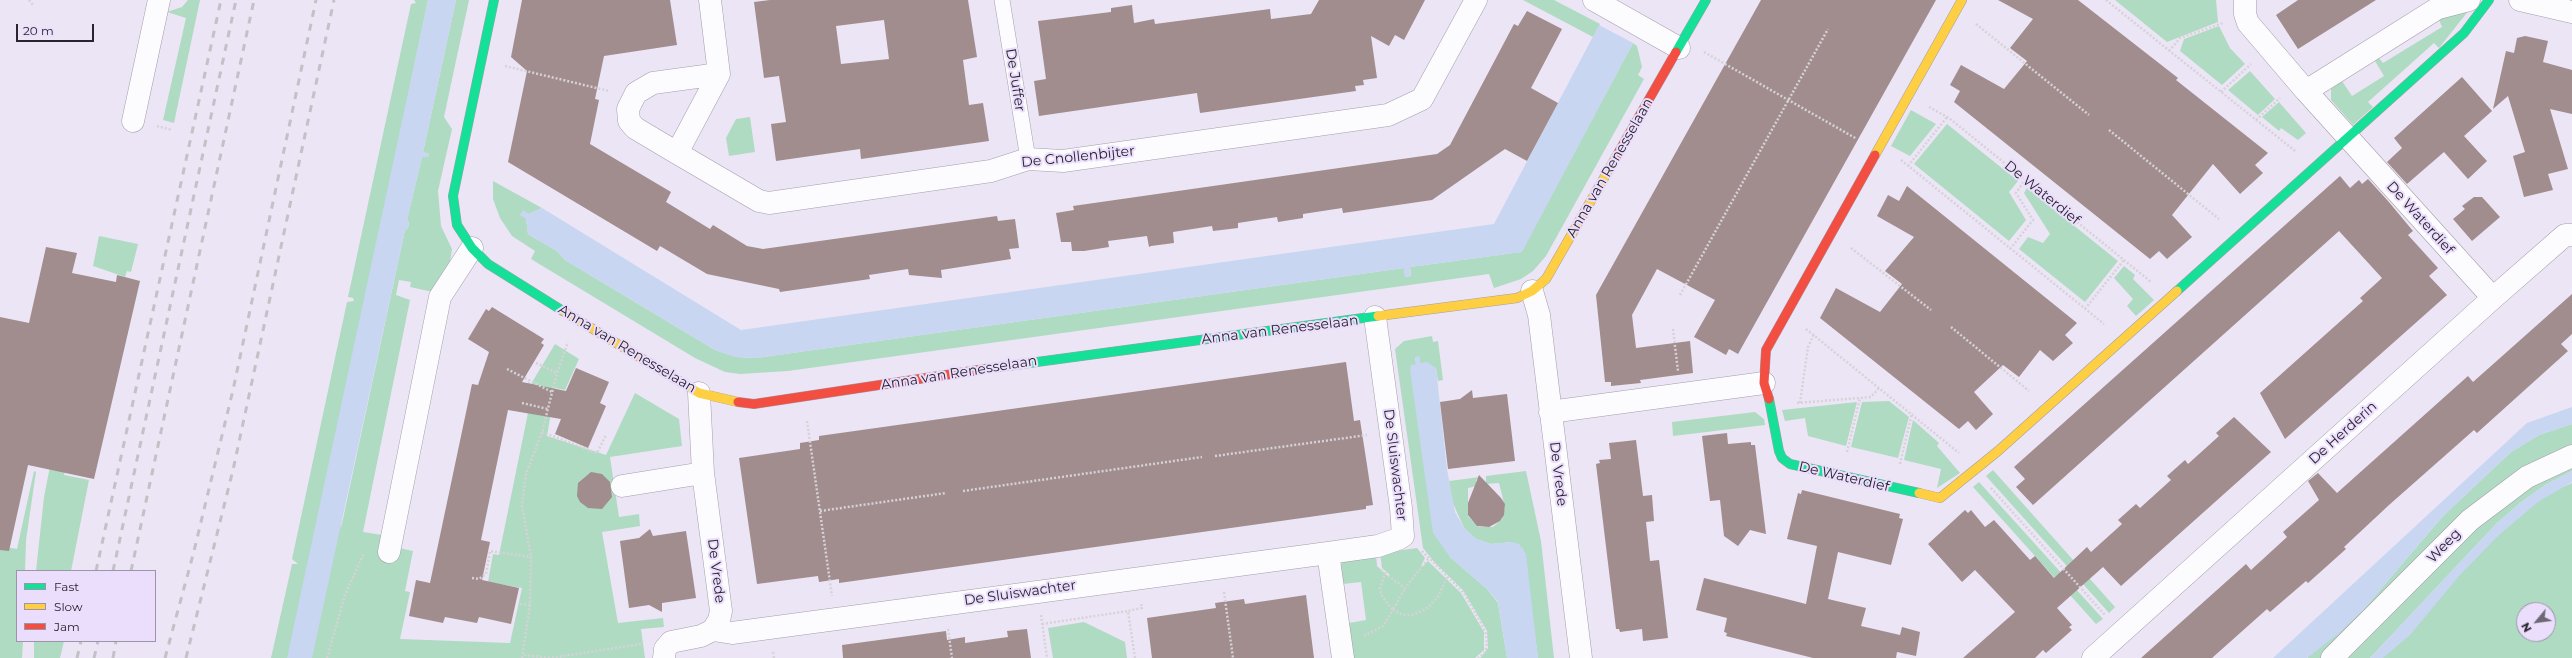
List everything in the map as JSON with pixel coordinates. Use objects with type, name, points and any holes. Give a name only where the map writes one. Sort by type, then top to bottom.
[{"type":"street","points":[[133,121],[159,0]]},
{"type":"street","name":"Anna van Renesselaan","points":[[494,0],[454,196],[457,225],[472,248],[488,264],[580,321],[700,393],[729,401],[754,404],[1057,358],[1375,318],[1517,298],[1532,291],[1546,279],[1706,0]]},
{"type":"street","points":[[677,153],[719,74],[710,0]]},
{"type":"street","name":"De Cnollenbijter","points":[[633,99],[628,109],[629,121],[635,128],[759,200],[769,203],[991,171],[1028,159],[1063,161],[1388,115],[1422,99],[1476,0]]},
{"type":"street","points":[[1594,0],[1679,48]]},
{"type":"street","name":"De Waterdief","points":[[1962,0],[1831,237],[1766,350],[1764,384],[1772,407],[1782,458],[1790,464],[1841,477],[1940,498],[2123,340],[2314,166],[2464,33],[2489,0]]},
{"type":"street","points":[[2302,86],[2438,8],[2469,0]]},
{"type":"street","points":[[2520,0],[2572,12]]},
{"type":"street","name":"De Waterdief","points":[[2245,7],[2248,23],[2302,86],[2493,298]]},
{"type":"street","points":[[633,99],[636,93],[653,83],[719,74]]},
{"type":"street","name":"De Herderin","points":[[2093,658],[2493,298],[2565,235],[2572,235]]},
{"type":"street","points":[[389,552],[440,297],[472,248]]},
{"type":"street","name":"De Vrede","points":[[1532,291],[1539,315],[1581,658]]},
{"type":"street","name":"De Sluiswachter","points":[[713,630],[732,633],[1137,577],[1328,553],[1378,546],[1403,536],[1391,431],[1375,318]]},
{"type":"street","points":[[1550,412],[1764,384]]},
{"type":"street","name":"De Vrede","points":[[700,393],[703,473],[721,611],[719,620],[713,630]]},
{"type":"street","name":"Weeg","points":[[2332,658],[2470,520],[2527,477],[2572,456]]},
{"type":"street","points":[[622,486],[703,473]]},
{"type":"street","points":[[1328,553],[1342,649]]},
{"type":"street","points":[[664,654],[671,642],[701,636],[713,630]]},
{"type":"lane","name":"De Juffer","points":[[1002,0],[1028,159]]},
{"type":"path","points":[[29,0],[33,5]]},
{"type":"path","points":[[2106,0],[2314,166]]},
{"type":"path","points":[[2170,51],[2180,38],[2245,7]]},
{"type":"path","points":[[1955,12],[1981,28],[2089,115]]},
{"type":"path","points":[[1680,295],[1828,29]]},
{"type":"path","points":[[2221,92],[2270,48]]},
{"type":"path","points":[[1726,64],[1880,148],[1908,166],[2123,340]]},
{"type":"path","points":[[503,66],[602,88],[633,99]]},
{"type":"path","points":[[2256,120],[2302,86]]},
{"type":"path","name":"De Waterdief","points":[[1909,95],[1946,117],[2170,298]]},
{"type":"path","points":[[1908,166],[1946,117]]},
{"type":"path","points":[[168,129],[172,130]]},
{"type":"path","points":[[2109,130],[2216,216],[2237,237]]},
{"type":"path","points":[[2010,248],[2033,220],[2016,193],[2025,180]]},
{"type":"path","points":[[1831,237],[1856,250],[1931,310]]},
{"type":"path","points":[[2085,309],[2124,260]]},
{"type":"path","points":[[1785,317],[1814,334],[1957,450],[2106,616],[2118,637]]},
{"type":"path","points":[[580,321],[566,346],[557,373],[542,432],[526,474],[522,506],[531,557],[530,605],[523,657],[551,658],[642,644],[664,654]]},
{"type":"path","points":[[1951,327],[2026,387],[2045,408]]},
{"type":"path","points":[[1673,329],[1681,394]]},
{"type":"path","points":[[1800,403],[1808,347],[1814,334]]},
{"type":"path","points":[[536,363],[557,373]]},
{"type":"path","points":[[507,368],[552,392]]},
{"type":"path","points":[[1772,407],[1871,396],[1880,387]]},
{"type":"path","points":[[804,396],[835,619]]},
{"type":"path","points":[[1841,477],[1860,398]]},
{"type":"path","points":[[522,403],[548,409]]},
{"type":"path","points":[[1894,488],[1912,413]]},
{"type":"path","points":[[1215,456],[1391,431]]},
{"type":"path","points":[[542,432],[597,453],[606,435]]},
{"type":"path","points":[[963,491],[1202,458]]},
{"type":"path","points":[[820,511],[946,493]]},
{"type":"path","points":[[1403,536],[1420,547],[1428,559],[1463,592],[1486,634],[1485,652],[1478,658]]},
{"type":"path","points":[[1378,546],[1379,565],[1384,573],[1405,588]]},
{"type":"path","points":[[472,578],[479,579],[486,574],[490,551],[531,557]]},
{"type":"path","points":[[328,658],[345,595],[364,552],[389,552]]},
{"type":"path","points":[[1342,649],[1373,634],[1383,626],[1405,588],[1428,559]]},
{"type":"path","points":[[1221,566],[1233,658]]},
{"type":"path","points":[[1384,573],[1380,588],[1386,603],[1393,610],[1403,615],[1412,616],[1426,610],[1438,597],[1447,577]]},
{"type":"path","points":[[1042,624],[1142,608],[1137,577]]},
{"type":"path","points":[[1038,591],[1047,658]]},
{"type":"path","points":[[520,604],[530,605]]},
{"type":"path","points":[[1128,611],[1135,658]]},
{"type":"green space","points":[[188,0],[200,0],[174,123],[163,120],[186,18],[167,12],[182,7]]},
{"type":"green space","points":[[414,0],[428,0],[348,382],[341,528],[405,230],[408,228],[409,222],[407,220],[422,157],[429,157],[429,154],[423,152],[456,0],[469,0],[444,117],[452,129],[438,191],[441,226],[452,249],[449,268],[433,292],[410,287],[411,282],[399,280],[396,295],[410,300],[363,532],[382,535],[399,548],[413,551],[405,591],[410,592],[400,639],[510,643],[522,588],[488,582],[493,554],[499,555],[529,408],[521,400],[528,382],[531,384],[555,344],[579,359],[565,390],[555,388],[547,436],[606,455],[635,393],[679,419],[682,446],[610,457],[619,517],[639,514],[640,526],[602,532],[618,623],[663,618],[664,627],[641,629],[645,658],[271,658],[292,564],[298,564],[292,559],[347,302],[354,301],[353,298],[348,297],[411,4],[416,3]]},
{"type":"green space","points":[[1523,0],[1554,0],[1600,24],[1593,37]]},
{"type":"green space","points":[[2115,0],[2216,0],[2218,22],[2167,42]]},
{"type":"green space","points":[[2460,7],[2469,10],[2439,48],[2434,43],[2368,102],[2373,107],[2353,125],[2331,100],[2331,89],[2342,81],[2352,96],[2384,76],[2375,61],[2379,58],[2383,63],[2442,27],[2439,20]]},
{"type":"green space","points":[[2219,26],[2230,48],[2245,64],[2222,85],[2180,51],[2184,39]]},
{"type":"green space","points":[[1633,43],[1637,46],[1642,67],[1638,75],[1644,79],[1546,256],[1533,271],[1521,279],[1494,288],[1489,274],[788,371],[740,374],[725,372],[695,358],[531,259],[535,251],[512,236],[500,218],[493,199],[493,181],[542,208],[529,214],[520,214],[526,218],[528,234],[557,251],[565,260],[715,350],[736,357],[756,358],[1404,268],[1405,277],[1411,276],[1410,267],[1521,252]]},
{"type":"green space","points":[[2250,71],[2275,99],[2258,115],[2228,90]]},
{"type":"green space","points":[[2279,102],[2306,133],[2298,140],[2281,128],[2279,131],[2262,117]]},
{"type":"green space","points":[[1911,110],[1936,124],[1910,156],[1891,146]]},
{"type":"green space","points":[[750,117],[755,152],[729,156],[726,138],[736,119]]},
{"type":"green space","points":[[1947,124],[2018,181],[2009,192],[2026,220],[2009,241],[1914,164]]},
{"type":"green space","points":[[2027,188],[2118,261],[2085,302],[2019,249],[2028,237],[2043,243],[2050,234],[2024,193]]},
{"type":"green space","points":[[99,236],[138,244],[131,272],[127,271],[125,277],[93,266]]},
{"type":"green space","points":[[2124,266],[2135,275],[2133,279],[2154,300],[2136,316],[2127,306],[2133,299],[2114,278]]},
{"type":"green space","points":[[1432,336],[1433,342],[1438,341],[1443,380],[1438,381],[1436,368],[1420,363],[1415,357],[1450,557],[1487,589],[1498,603],[1507,658],[1480,658],[1488,648],[1487,631],[1463,590],[1435,563],[1423,548],[1395,349],[1404,341]]},
{"type":"green space","points":[[1889,401],[1909,417],[1898,458],[1851,447],[1862,402]]},
{"type":"green space","points":[[1857,402],[1846,446],[1808,436],[1805,418],[1785,421],[1782,410]]},
{"type":"green space","points":[[1755,412],[1764,419],[1765,425],[1673,436],[1672,422]]},
{"type":"green space","points":[[1913,420],[1939,443],[1937,446],[1960,473],[1937,488],[1941,469],[1904,460]]},
{"type":"green space","points":[[2572,424],[2572,447],[2324,658],[2307,658],[2363,610],[2443,516],[2511,452],[2539,435]]},
{"type":"green space","points":[[55,441],[70,443],[64,475],[89,480],[71,570],[36,570],[44,497]]},
{"type":"green space","points":[[2572,461],[2572,471],[2545,485],[2520,503],[2497,523],[2370,658],[2342,658],[2488,513]]},
{"type":"green space","points":[[1993,470],[2115,607],[2109,613],[1986,476]]},
{"type":"green space","points":[[34,471],[36,472],[26,540],[25,570],[16,570],[16,642],[23,642],[22,658],[0,658],[0,546],[17,549]]},
{"type":"green space","points":[[1526,471],[1541,541],[1554,658],[1538,658],[1523,549],[1512,542],[1491,544],[1476,539],[1464,528],[1452,501],[1449,481],[1480,477],[1476,480],[1477,486],[1468,488],[1468,516],[1479,527],[1493,527],[1502,519],[1505,507],[1499,483],[1486,484],[1486,476]]},
{"type":"green space","points":[[1979,482],[2103,619],[2096,624],[1973,487]]},
{"type":"green space","points":[[2572,483],[2572,658],[2373,658],[2528,502]]},
{"type":"green space","points":[[1417,548],[1425,558],[1421,566],[1422,567],[1428,561],[1461,593],[1484,632],[1484,650],[1475,658],[1352,658],[1349,623],[1366,620],[1361,582],[1343,584],[1339,570],[1342,563],[1346,559],[1376,554],[1377,566],[1389,577],[1390,575],[1382,568],[1380,553]]},
{"type":"green space","points":[[1084,622],[1125,642],[1127,658],[1053,658],[1048,628]]},
{"type":"green space","points":[[34,642],[64,642],[60,658],[34,658]]},
{"type":"water","points":[[428,0],[456,0],[423,152],[429,154],[429,157],[422,157],[407,220],[409,222],[408,228],[405,230],[312,658],[287,658]]},
{"type":"water","points":[[1599,25],[1633,43],[1522,252],[1410,267],[1411,276],[1405,277],[1404,268],[756,358],[736,357],[715,350],[565,260],[557,251],[528,234],[526,219],[520,215],[523,210],[529,214],[542,208],[741,330],[1494,224]]},
{"type":"water","points":[[1420,356],[1420,363],[1427,362],[1436,368],[1447,469],[1455,512],[1464,528],[1476,539],[1491,544],[1512,542],[1519,544],[1526,554],[1538,658],[1507,658],[1498,602],[1487,589],[1450,557],[1433,533],[1410,370],[1411,365],[1416,364],[1415,357]]},
{"type":"water","points":[[2572,407],[2572,424],[2539,435],[2511,452],[2443,516],[2363,610],[2338,634],[2307,658],[2273,658],[2527,423]]},
{"type":"water","points":[[2572,471],[2572,482],[2538,502],[2499,535],[2459,576],[2410,635],[2383,658],[2370,658],[2497,523],[2520,503],[2545,485]]},
{"type":"building","points":[[522,0],[670,0],[677,45],[604,56],[595,99],[599,100],[590,144],[671,192],[666,202],[710,229],[713,225],[747,246],[763,249],[997,216],[998,221],[1015,219],[1019,248],[1009,249],[1011,259],[941,270],[942,278],[909,275],[908,269],[869,275],[870,279],[780,292],[779,289],[707,274],[660,246],[657,251],[508,162],[527,71],[511,57]]},
{"type":"building","points":[[770,0],[968,0],[977,57],[963,60],[969,105],[983,103],[989,141],[861,159],[860,149],[776,161],[771,124],[786,122],[779,76],[764,78],[754,2]],"holes":[[[884,20],[889,59],[841,64],[836,26]]]},
{"type":"building","points":[[1319,0],[1425,0],[1404,40],[1395,35],[1389,46],[1371,36],[1377,78],[1363,80],[1364,85],[1355,86],[1356,91],[1200,113],[1197,93],[1039,116],[1034,81],[1046,79],[1038,21],[1111,12],[1111,8],[1132,5],[1134,23],[1154,19],[1155,24],[1270,9],[1271,19],[1311,14]]},
{"type":"building","points":[[1761,0],[1936,0],[1738,354],[1729,349],[1726,355],[1694,337],[1715,300],[1657,269],[1632,315],[1636,348],[1690,341],[1693,373],[1640,380],[1641,383],[1611,386],[1611,382],[1605,382],[1596,295]]},
{"type":"building","points":[[1998,0],[2078,0],[2178,78],[2176,80],[2268,153],[2255,165],[2263,173],[2240,194],[2213,164],[2172,215],[2192,237],[2167,259],[2159,251],[2150,259],[1954,102],[1960,91],[1950,85],[1961,65],[2004,89],[2027,61],[2010,48],[2033,19]]},
{"type":"building","points":[[2298,0],[2376,0],[2298,49],[2276,15]]},
{"type":"building","points":[[1527,11],[1562,29],[1531,88],[1558,103],[1527,161],[1505,149],[1432,200],[1343,213],[1342,208],[1303,214],[1303,218],[1278,222],[1277,217],[1238,223],[1238,228],[1213,231],[1212,226],[1173,232],[1174,243],[1149,247],[1147,236],[1108,241],[1109,247],[1084,251],[1072,251],[1071,242],[1061,242],[1056,213],[1074,210],[1073,206],[1437,154],[1450,145],[1514,24],[1518,26]]},
{"type":"building","points":[[2525,36],[2548,41],[2543,62],[2572,70],[2572,114],[2550,109],[2568,169],[2548,174],[2553,190],[2524,197],[2513,156],[2525,152],[2508,96],[2493,109],[2506,51],[2514,53],[2517,38]]},
{"type":"building","points":[[2462,77],[2492,111],[2464,136],[2487,161],[2468,179],[2444,152],[2407,184],[2387,162],[2402,148],[2394,138]]},
{"type":"building","points":[[2340,176],[2350,188],[2359,180],[2362,184],[2368,179],[2388,201],[2413,231],[2408,235],[2438,268],[2429,276],[2447,295],[2285,439],[2260,393],[2363,301],[2360,298],[2382,278],[2339,231],[2033,505],[2016,487],[2025,479],[2014,467]]},
{"type":"building","points":[[1907,186],[2077,323],[2065,335],[2073,343],[2053,361],[2040,350],[2019,377],[2003,365],[1974,392],[1993,414],[1976,430],[1968,421],[1959,429],[1820,318],[1836,288],[1880,312],[1902,284],[1885,271],[1914,237],[1877,216],[1888,195],[1899,201]]},
{"type":"building","points":[[2474,197],[2482,197],[2500,217],[2472,241],[2453,219],[2465,209],[2462,206]]},
{"type":"building","points":[[46,247],[77,253],[72,273],[116,282],[117,275],[140,281],[94,479],[28,465],[9,551],[0,550],[0,317],[29,323]]},
{"type":"building","points":[[2572,294],[2572,334],[2561,344],[2568,351],[2477,433],[2474,430],[2389,505],[2344,547],[2346,549],[2308,583],[2306,581],[2270,612],[2267,609],[2212,658],[2141,658],[2246,564],[2251,570],[2287,537],[2283,532],[2319,500],[2308,481],[2318,473],[2337,493],[2468,376],[2473,382]]},
{"type":"building","points":[[492,307],[544,339],[541,343],[544,345],[522,382],[566,391],[576,368],[609,382],[600,403],[606,406],[588,448],[555,434],[561,419],[508,410],[481,540],[490,542],[482,580],[519,588],[511,624],[479,617],[477,623],[445,617],[443,623],[409,616],[416,580],[430,583],[472,384],[478,385],[489,352],[468,339],[486,309],[489,311]]},
{"type":"building","points":[[1346,362],[1354,421],[1360,420],[1373,505],[1366,506],[1366,509],[839,583],[839,579],[819,582],[818,576],[757,584],[739,458],[800,449],[800,443],[819,440],[819,436]]},
{"type":"building","points":[[1472,390],[1473,398],[1507,394],[1515,461],[1448,469],[1440,402],[1460,399]]},
{"type":"building","points":[[2234,417],[2271,452],[2121,586],[2103,567],[2057,608],[2072,625],[2069,627],[2072,630],[2046,653],[2043,650],[2035,658],[1963,658],[2015,612],[1975,570],[1962,582],[1928,544],[1965,510],[1968,513],[1971,510],[1985,527],[1994,520],[2030,560],[2035,556],[2054,578],[2087,547],[2091,552],[2122,524],[2118,520],[2136,504],[2140,508],[2171,480],[2167,476],[2185,460],[2188,464],[2219,436],[2216,433]]},
{"type":"building","points":[[1727,433],[1728,444],[1751,442],[1751,445],[1755,445],[1766,534],[1750,530],[1738,546],[1724,536],[1720,500],[1710,501],[1702,436]]},
{"type":"building","points":[[1636,440],[1643,496],[1652,495],[1654,521],[1646,522],[1650,561],[1659,560],[1668,638],[1643,641],[1642,629],[1620,632],[1619,629],[1616,629],[1596,464],[1600,463],[1599,460],[1611,459],[1609,443]]},
{"type":"building","points":[[591,472],[602,474],[610,482],[612,497],[602,509],[588,508],[580,502],[577,496],[578,483]]},
{"type":"building","points":[[1479,475],[1505,504],[1504,515],[1500,521],[1489,527],[1477,526],[1468,515],[1468,503]]},
{"type":"building","points":[[1802,490],[1900,514],[1899,518],[1903,519],[1891,565],[1838,552],[1828,599],[1866,608],[1861,626],[1900,635],[1902,627],[1920,632],[1916,656],[1897,652],[1896,658],[1813,658],[1726,636],[1727,633],[1724,632],[1727,618],[1696,610],[1704,578],[1806,604],[1817,546],[1787,539],[1798,493],[1801,494]]},
{"type":"building","points":[[650,529],[653,536],[686,531],[696,598],[662,603],[662,612],[649,605],[629,608],[620,541],[639,538]]},
{"type":"building","points":[[1306,595],[1314,658],[1152,658],[1147,618],[1216,608],[1215,603],[1244,599],[1245,604]]},
{"type":"building","points":[[1027,629],[1031,658],[843,658],[842,645],[946,631],[947,640],[965,637],[965,643],[1008,637],[1007,631]]},
{"type":"railway","points":[[96,570],[221,0]]},
{"type":"railway","points":[[113,570],[236,0]]},
{"type":"railway","points":[[131,570],[254,0]]},
{"type":"railway","points":[[165,658],[193,555],[233,390],[316,0]]},
{"type":"railway","points":[[186,658],[233,470],[334,0]]},
{"type":"railway","points":[[77,658],[81,642]]},
{"type":"railway","points":[[94,658],[98,642]]},
{"type":"railway","points":[[113,658],[116,642]]},
{"type":"traffic: fast","points":[[494,0],[453,196],[457,225],[472,248],[488,264],[563,311]]},
{"type":"traffic: fast","points":[[1676,52],[1706,0]]},
{"type":"traffic: fast","points":[[2177,291],[2464,33],[2489,0]]},
{"type":"traffic: fast","points":[[985,369],[1378,316]]},
{"type":"traffic: fast","points":[[1769,399],[1779,451],[1782,458],[1790,464],[1919,493]]},
{"type":"traffic: slow","points":[[1875,155],[1962,0]]},
{"type":"traffic: slow","points":[[1378,316],[1517,298],[1532,291],[1546,279],[1616,157]]},
{"type":"traffic: slow","points":[[1919,493],[1940,498],[1998,451],[2177,291]]},
{"type":"traffic: slow","points":[[563,311],[699,393],[738,402]]},
{"type":"traffic: jam","points":[[1616,157],[1676,52]]},
{"type":"traffic: jam","points":[[1769,399],[1764,383],[1766,350],[1875,155]]},
{"type":"traffic: jam","points":[[738,402],[754,404],[985,369]]}]
